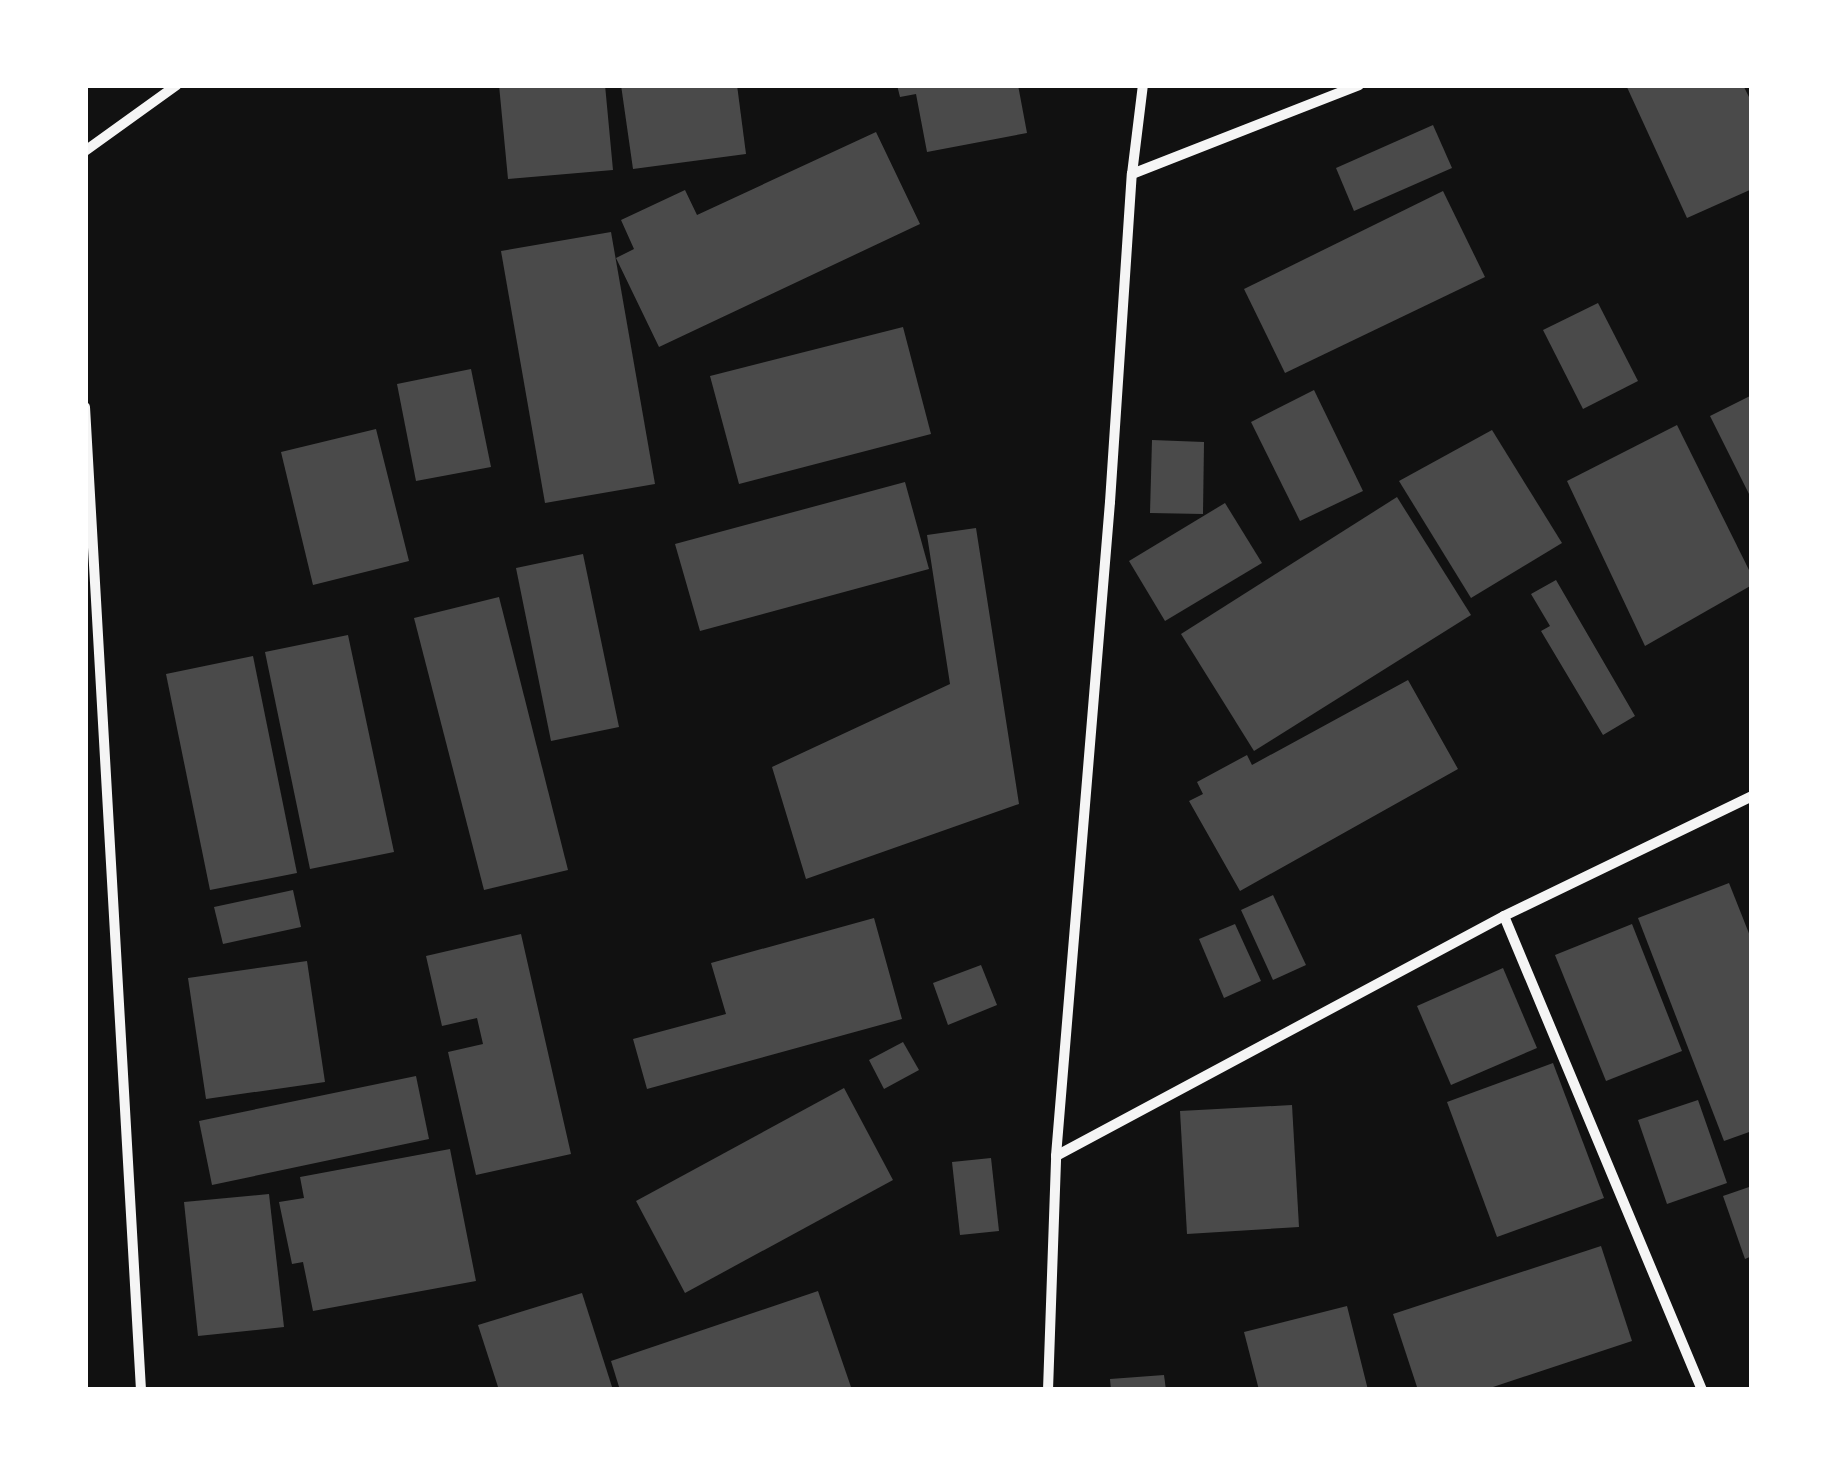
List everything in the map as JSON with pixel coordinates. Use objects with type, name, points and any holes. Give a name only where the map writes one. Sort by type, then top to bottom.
[{"type":"street","points":[[85,151],[177,85]]},
{"type":"street","points":[[1048,1390],[1056,1156],[1142,85]]},
{"type":"street","points":[[1132,174],[1359,85]]},
{"type":"street","points":[[85,407],[142,1390]]},
{"type":"street","points":[[1056,1156],[1504,916],[1752,796]]},
{"type":"street","points":[[1504,916],[1702,1390]]},
{"type":"building","points":[[499,85],[605,85],[613,170],[508,179]]},
{"type":"building","points":[[621,85],[737,85],[746,154],[633,169]]},
{"type":"building","points":[[897,85],[1018,85],[1027,133],[927,152],[916,94],[900,97]]},
{"type":"building","points":[[1626,85],[1743,85],[1752,103],[1752,189],[1687,218]]},
{"type":"building","points":[[1433,125],[1452,168],[1354,211],[1336,168]]},
{"type":"building","points":[[876,132],[920,224],[659,347],[616,258],[634,249],[621,220],[685,190],[697,215]]},
{"type":"building","points":[[1443,191],[1485,277],[1285,373],[1244,289]]},
{"type":"building","points":[[611,232],[655,484],[545,503],[501,251]]},
{"type":"building","points":[[1598,303],[1638,381],[1583,409],[1543,330]]},
{"type":"building","points":[[903,327],[931,434],[739,484],[710,376]]},
{"type":"building","points":[[471,369],[491,467],[416,481],[397,384]]},
{"type":"building","points":[[1314,390],[1363,491],[1300,521],[1251,422]]},
{"type":"building","points":[[1752,395],[1752,500],[1710,416]]},
{"type":"building","points":[[1677,425],[1752,576],[1752,585],[1645,646],[1567,481]]},
{"type":"building","points":[[376,429],[409,561],[313,585],[281,452]]},
{"type":"building","points":[[1492,430],[1562,543],[1471,598],[1399,481]]},
{"type":"building","points":[[1152,440],[1204,442],[1203,514],[1150,513]]},
{"type":"building","points":[[905,482],[929,569],[700,631],[675,544]]},
{"type":"building","points":[[1397,497],[1471,615],[1254,751],[1181,634]]},
{"type":"building","points":[[1225,503],[1262,563],[1165,621],[1129,561]]},
{"type":"building","points":[[976,528],[1019,804],[806,879],[772,767],[950,684],[927,535]]},
{"type":"building","points":[[583,554],[619,727],[551,741],[516,568]]},
{"type":"building","points":[[1556,580],[1635,716],[1603,735],[1541,631],[1550,626],[1531,594]]},
{"type":"building","points":[[499,597],[568,870],[484,890],[414,618]]},
{"type":"building","points":[[348,635],[394,852],[310,869],[265,652]]},
{"type":"building","points":[[253,656],[297,873],[210,890],[166,674]]},
{"type":"building","points":[[1408,680],[1458,769],[1240,891],[1189,801],[1203,794],[1197,782],[1247,755],[1252,765]]},
{"type":"building","points":[[1729,883],[1752,941],[1752,1131],[1724,1141],[1638,918]]},
{"type":"building","points":[[293,890],[301,927],[223,944],[214,907]]},
{"type":"building","points":[[1273,895],[1306,965],[1273,980],[1241,910]]},
{"type":"building","points":[[874,918],[902,1019],[647,1089],[633,1039],[726,1014],[711,963]]},
{"type":"building","points":[[1235,924],[1261,981],[1224,998],[1199,939]]},
{"type":"building","points":[[1632,924],[1682,1051],[1606,1081],[1555,955]]},
{"type":"building","points":[[521,934],[571,1154],[476,1175],[448,1052],[483,1044],[477,1018],[442,1026],[426,956]]},
{"type":"building","points":[[307,961],[325,1082],[206,1099],[188,978]]},
{"type":"building","points":[[981,965],[997,1005],[948,1025],[933,983]]},
{"type":"building","points":[[1503,968],[1537,1048],[1451,1085],[1417,1006]]},
{"type":"building","points":[[903,1042],[919,1070],[884,1089],[869,1060]]},
{"type":"building","points":[[1553,1063],[1604,1198],[1497,1237],[1447,1102]]},
{"type":"building","points":[[416,1076],[429,1139],[212,1185],[199,1121]]},
{"type":"building","points":[[844,1088],[893,1180],[685,1293],[636,1201]]},
{"type":"building","points":[[1698,1100],[1727,1183],[1667,1204],[1638,1120]]},
{"type":"building","points":[[1292,1105],[1299,1227],[1187,1234],[1180,1111]]},
{"type":"building","points":[[450,1149],[476,1281],[313,1311],[303,1262],[292,1264],[279,1202],[304,1198],[300,1177]]},
{"type":"building","points":[[991,1158],[999,1231],[960,1235],[952,1162]]},
{"type":"building","points":[[1752,1186],[1752,1256],[1745,1259],[1723,1196]]},
{"type":"building","points":[[269,1194],[284,1327],[198,1336],[184,1202]]},
{"type":"building","points":[[1601,1246],[1632,1341],[1484,1390],[1418,1390],[1393,1314]]},
{"type":"building","points":[[818,1291],[852,1390],[620,1390],[611,1361]]},
{"type":"building","points":[[582,1293],[613,1390],[499,1390],[478,1325]]},
{"type":"building","points":[[1347,1306],[1368,1390],[1259,1390],[1244,1332]]},
{"type":"building","points":[[1164,1375],[1166,1390],[1111,1390],[1110,1379]]}]
